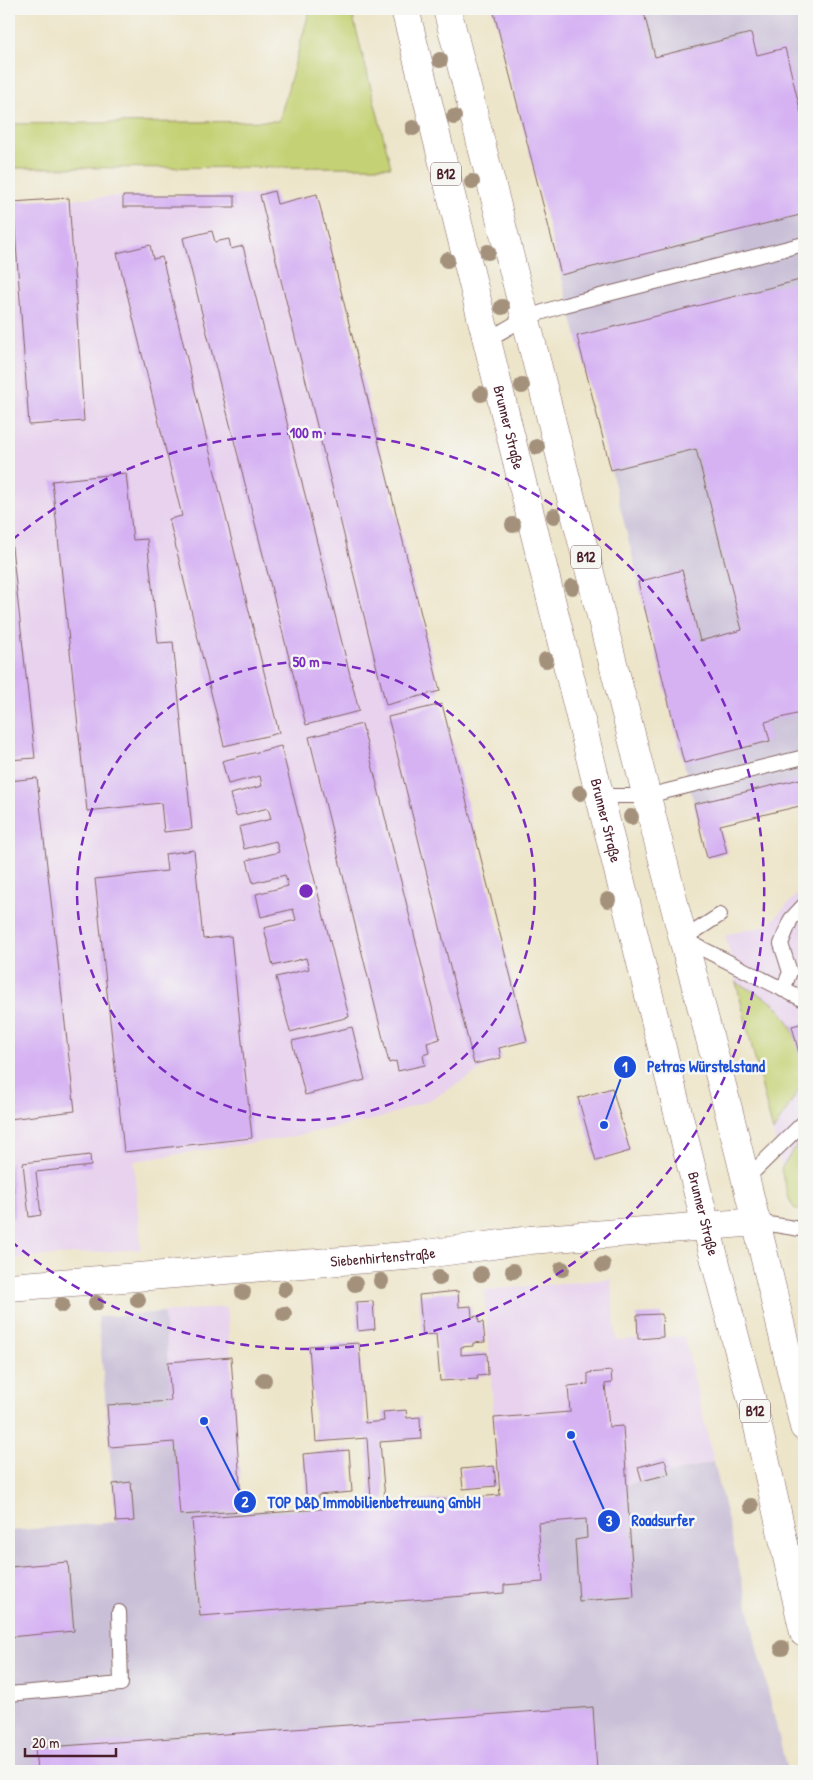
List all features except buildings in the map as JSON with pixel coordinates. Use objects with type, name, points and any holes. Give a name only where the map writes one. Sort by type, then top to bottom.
[{"type":"main road","name":"Brunner Straße","points":[[405,9],[706,1226],[754,1409],[800,1597],[804,1633]]},
{"type":"main road","name":"B12","points":[[447,9],[683,939],[718,1067],[757,1222],[804,1427]]},
{"type":"main road","name":"Siebenhirtenstraße","points":[[9,1287],[418,1256],[530,1240],[757,1222]]},
{"type":"lane","points":[[487,340],[526,318],[561,306],[804,244]]},
{"type":"lane","points":[[601,796],[647,796],[804,757]]},
{"type":"lane","points":[[783,990],[790,972],[781,944],[790,919],[804,904]]},
{"type":"lane","points":[[683,939],[720,915]]},
{"type":"lane","points":[[683,939],[804,1000]]},
{"type":"lane","points":[[746,1179],[804,1122]]},
{"type":"lane","points":[[757,1222],[804,1228]]},
{"type":"lane","points":[[9,1694],[120,1684],[119,1612]]},
{"type":"shaded area","points":[[493,9],[804,9],[804,778],[694,804]]},
{"type":"shaded area","points":[[9,175],[11,175],[14,202],[123,196],[260,195],[277,204],[317,194],[527,1041],[499,1048],[501,1058],[434,1098],[381,1118],[285,1138],[134,1161],[141,1249],[9,1259]]},
{"type":"shaded area","points":[[804,887],[804,1212],[794,1208],[789,1199],[725,935],[768,925]]},
{"type":"shaded area","points":[[611,1279],[616,1340],[684,1336],[714,1462],[627,1485],[500,1495],[484,1290]]},
{"type":"shaded area","points":[[227,1307],[242,1511],[180,1515],[164,1312]]},
{"type":"shaded area","points":[[164,1312],[180,1515],[371,1505],[627,1485],[714,1462],[787,1771],[9,1771],[9,1531],[116,1522],[98,1317]]},
{"type":"green space","points":[[310,9],[351,9],[391,167],[9,168],[9,124],[279,121]]},
{"type":"green space","points":[[736,982],[769,1000],[780,1010],[792,1028],[799,1049],[804,1081],[773,1132]]},
{"type":"green space","points":[[804,1134],[804,1212],[794,1208],[789,1199],[781,1169]]},
{"type":"place","name":"Petras Würstelstand","points":[[604,1125]]},
{"type":"place","name":"TOP D&D Immobilienbetreuung GmbH","points":[[204,1421]]},
{"type":"place","name":"Roadsurfer","points":[[571,1435]]}]
